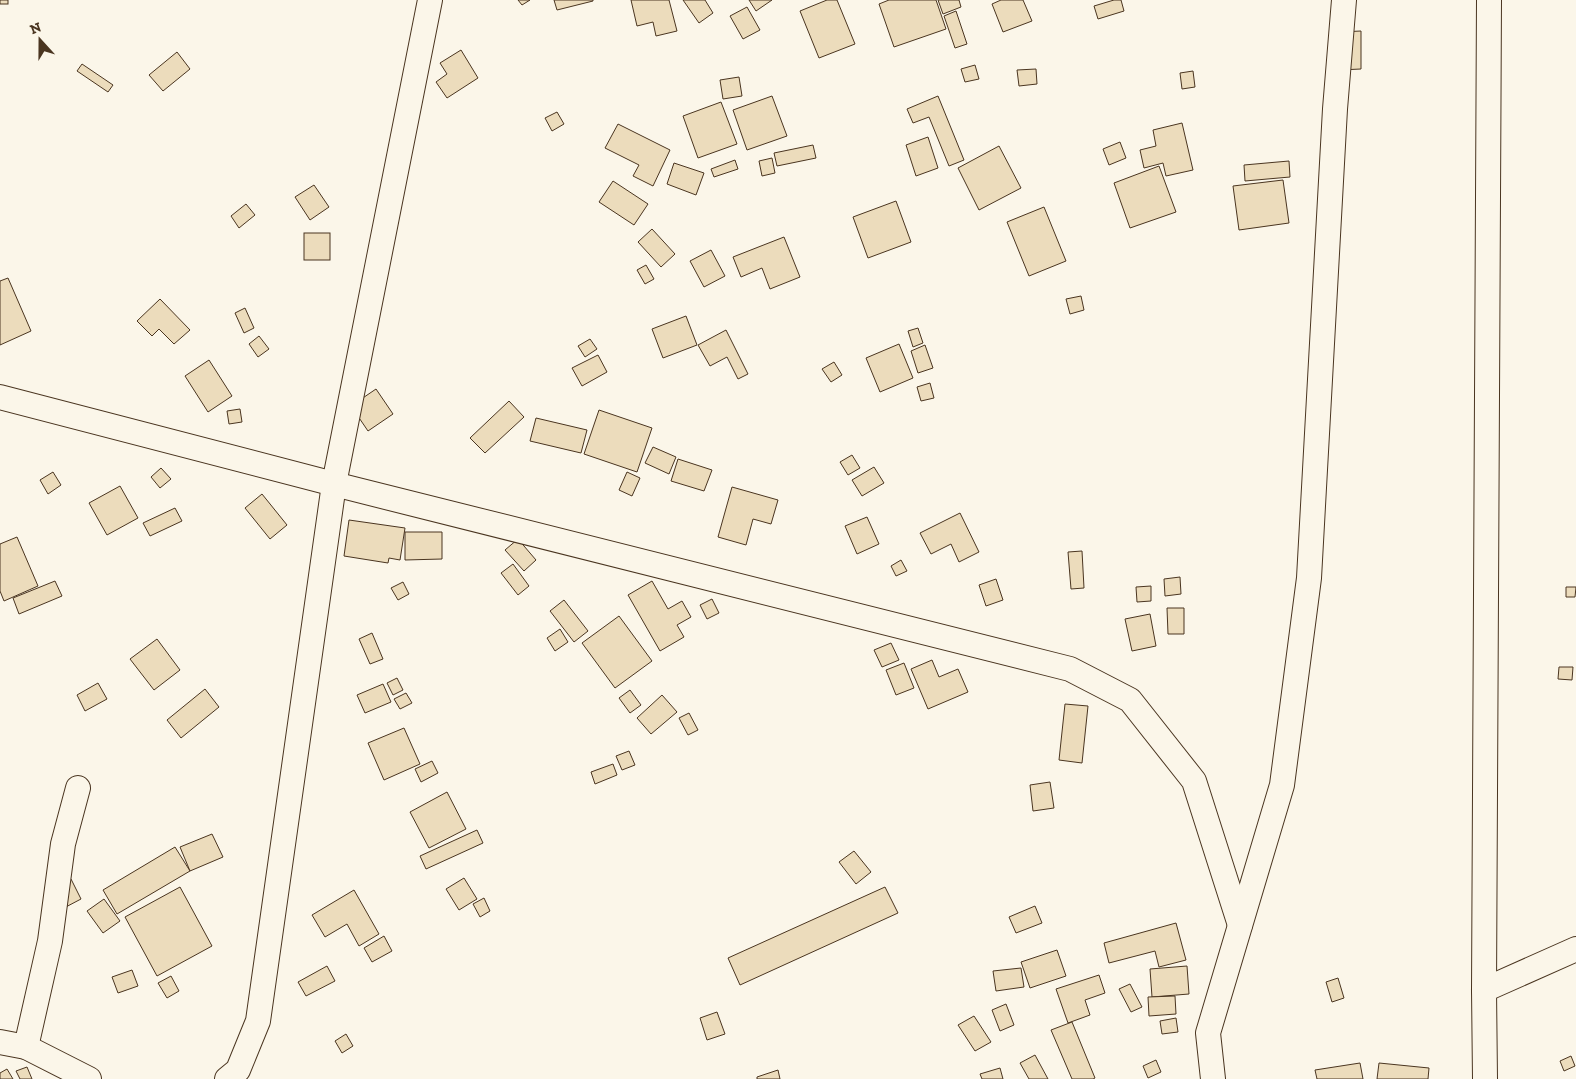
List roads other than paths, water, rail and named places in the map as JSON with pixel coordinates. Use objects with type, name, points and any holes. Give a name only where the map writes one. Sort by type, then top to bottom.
[{"type":"street","points":[[227,1079],[238,1070],[258,1021],[334,484],[430,0]]},
{"type":"street","points":[[1213,1079],[1208,1033],[1282,785],[1309,578],[1334,109],[1344,0]]},
{"type":"street","points":[[1486,1079],[1484,990],[1489,0]]},
{"type":"street","points":[[0,397],[334,484],[1070,669],[1130,700],[1194,781],[1240,925]]},
{"type":"street","points":[[26,1047],[50,941],[64,844],[78,788]]},
{"type":"street","points":[[1484,990],[1576,949]]},
{"type":"street","points":[[0,1042],[26,1047],[89,1079]]}]
